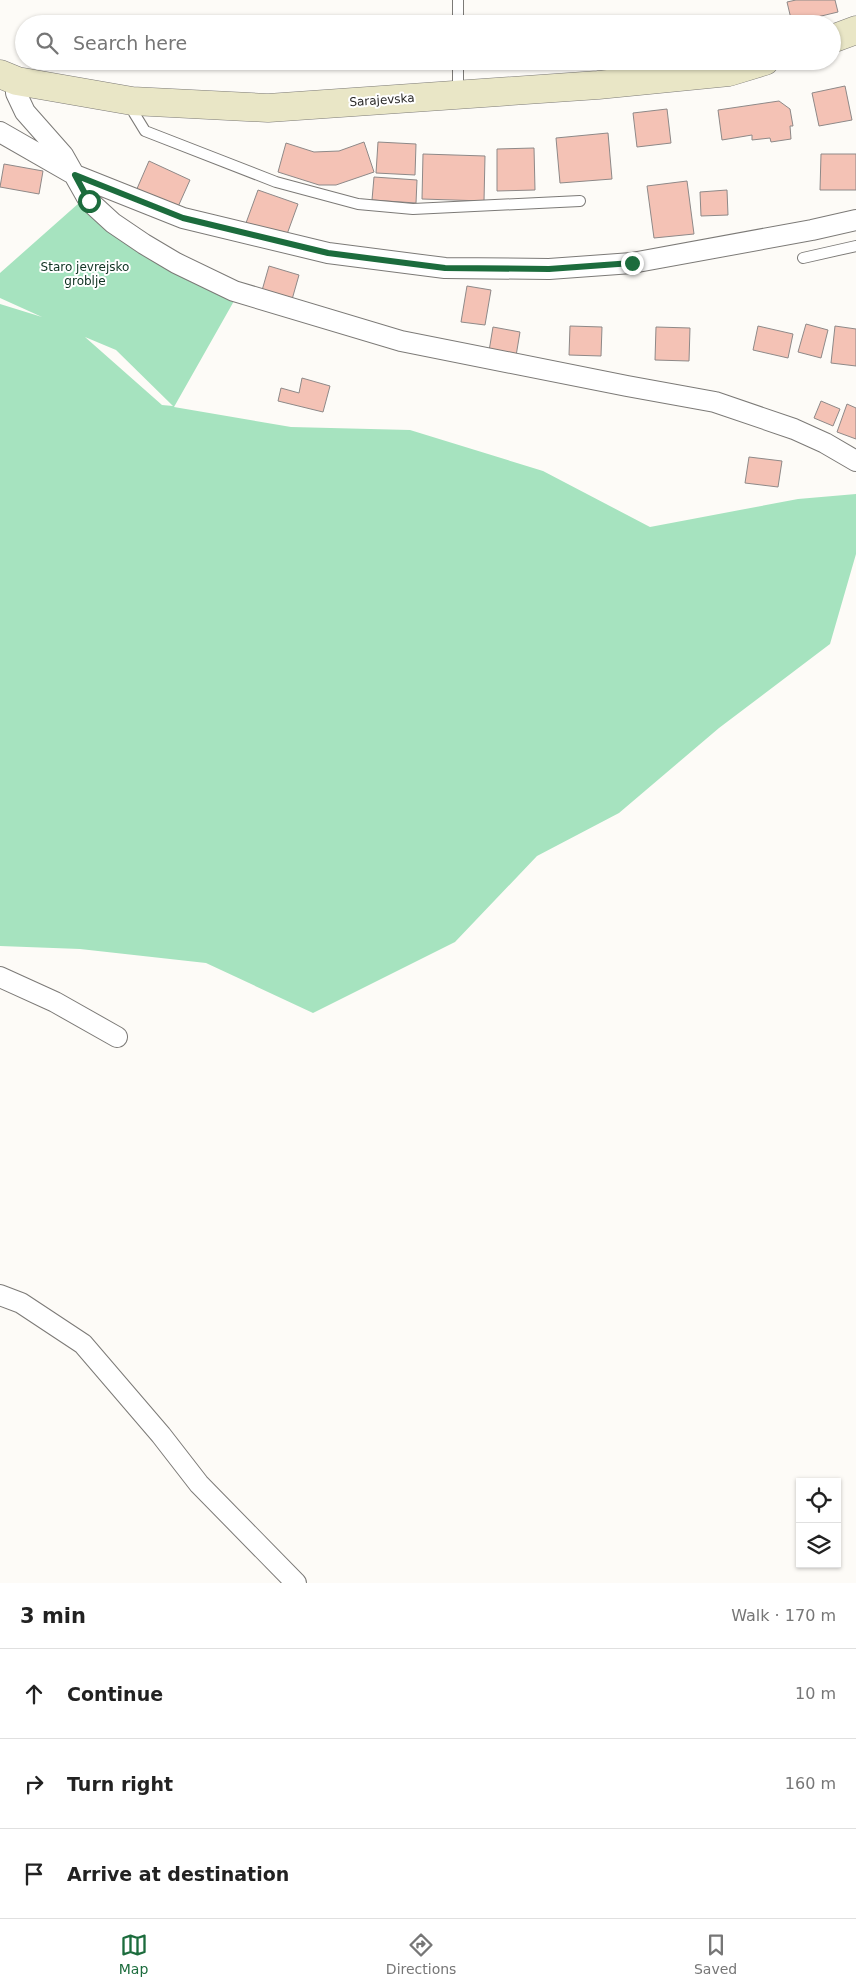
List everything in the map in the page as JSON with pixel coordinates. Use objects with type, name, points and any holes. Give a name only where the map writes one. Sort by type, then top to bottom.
[{"type":"main road","points":[[841,36],[856,30]]},
{"type":"main road","name":"Sarajevska","points":[[8,77],[132,101],[268,108],[598,86],[736,70]]},
{"type":"street","points":[[8,77],[25,112],[64,155],[89,201],[113,223],[176,263],[234,291],[401,341],[715,402],[794,429],[825,442],[856,462]]},
{"type":"street","points":[[0,132],[75,175],[183,218],[328,253],[445,268],[549,269],[632,263],[812,230],[856,220]]},
{"type":"street","points":[[0,978],[55,1002],[117,1037]]},
{"type":"street","points":[[0,1295],[22,1303],[83,1344],[161,1435],[198,1484],[296,1583]]},
{"type":"lane","points":[[458,0],[458,15]]},
{"type":"lane","points":[[458,70],[458,95]]},
{"type":"lane","points":[[132,101],[134,113],[145,131],[276,182],[358,204],[414,209],[580,201]]},
{"type":"lane","points":[[803,258],[856,246]]},
{"type":"green space","name":"Staro jevrejsko groblje","points":[[79,203],[234,301],[174,407],[291,427],[410,430],[543,471],[650,527],[798,499],[856,494],[856,554],[830,644],[719,728],[619,813],[537,856],[455,942],[313,1013],[206,963],[80,949],[0,946],[0,304],[42,317],[0,298],[0,273]],"holes":[[[85,337],[116,350],[173,406],[162,405]]]},
{"type":"building","points":[[796,0],[835,0],[838,12],[825,15],[790,15],[787,2]]},
{"type":"building","points":[[845,86],[852,120],[819,126],[812,93]]},
{"type":"building","points":[[779,101],[790,109],[793,126],[790,126],[791,139],[771,142],[770,138],[752,140],[752,135],[722,140],[718,110]]},
{"type":"building","points":[[667,109],[671,143],[637,147],[633,113]]},
{"type":"building","points":[[608,133],[612,179],[560,183],[556,138]]},
{"type":"building","points":[[364,142],[374,172],[336,185],[319,185],[278,172],[286,143],[314,152],[339,151]]},
{"type":"building","points":[[378,142],[416,144],[415,175],[376,173]]},
{"type":"building","points":[[534,148],[535,190],[497,191],[497,149]]},
{"type":"building","points":[[423,154],[485,156],[484,201],[422,199]]},
{"type":"building","points":[[821,154],[856,154],[856,190],[820,190]]},
{"type":"building","points":[[149,161],[190,180],[177,209],[136,191]]},
{"type":"building","points":[[4,164],[43,171],[39,194],[0,187]]},
{"type":"building","points":[[374,177],[417,180],[416,203],[372,200]]},
{"type":"building","points":[[687,181],[694,234],[654,238],[647,186]]},
{"type":"building","points":[[258,190],[298,204],[286,237],[246,223]]},
{"type":"building","points":[[727,190],[728,215],[701,216],[700,192]]},
{"type":"building","points":[[269,266],[299,275],[291,303],[261,294]]},
{"type":"building","points":[[467,286],[491,290],[485,325],[461,322]]},
{"type":"building","points":[[806,324],[828,330],[821,358],[798,352]]},
{"type":"building","points":[[570,326],[602,327],[601,356],[569,355]]},
{"type":"building","points":[[758,326],[793,334],[788,358],[753,350]]},
{"type":"building","points":[[835,326],[856,329],[856,366],[831,363]]},
{"type":"building","points":[[493,327],[520,332],[516,356],[489,351]]},
{"type":"building","points":[[656,327],[690,328],[689,361],[655,360]]},
{"type":"building","points":[[302,378],[330,386],[323,412],[278,401],[281,388],[299,393]]},
{"type":"building","points":[[821,401],[840,409],[833,426],[814,418]]},
{"type":"building","points":[[847,404],[856,408],[856,439],[837,432]]},
{"type":"building","points":[[749,457],[782,461],[778,487],[745,483]]},
{"type":"route","points":[[89,201],[75,175],[183,218],[328,253],[445,268],[549,269],[632,263]]}]
